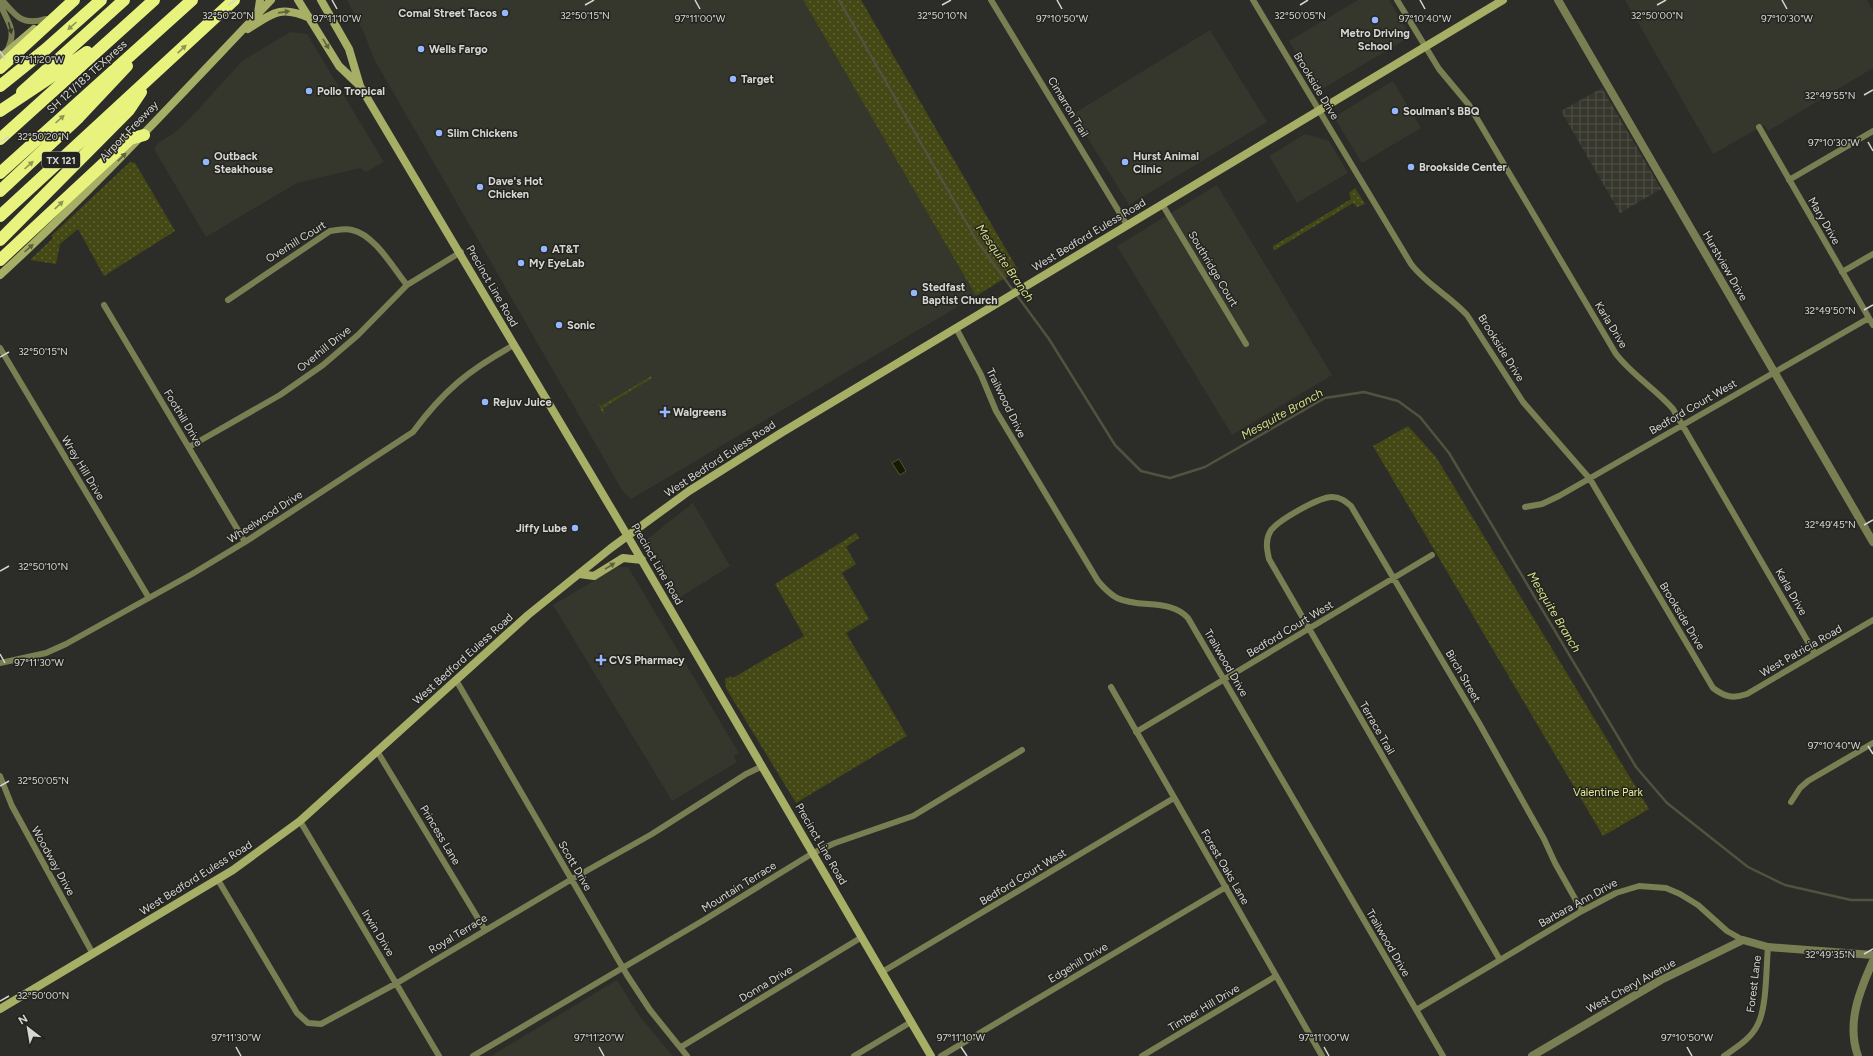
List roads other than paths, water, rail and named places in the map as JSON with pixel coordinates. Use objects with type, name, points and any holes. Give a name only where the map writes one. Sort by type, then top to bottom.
[{"type":"highway","points":[[0,68],[74,0]]},
{"type":"highway","points":[[0,86],[46,49],[100,0]]},
{"type":"highway","points":[[0,111],[124,0]]},
{"type":"highway","points":[[0,111],[132,20],[154,0]]},
{"type":"highway","name":"SH 121/183 TEXpress","points":[[0,173],[192,0]]},
{"type":"highway","name":"Airport Freeway","points":[[0,216],[234,0]]},
{"type":"highway","name":"SH 121/183 TEXpress","points":[[0,139],[132,20]]},
{"type":"highway","points":[[0,191],[80,117],[116,80],[151,37]]},
{"type":"highway","points":[[0,240],[128,110],[154,75]]},
{"type":"highway","points":[[0,260],[130,139],[144,135]]},
{"type":"main road","points":[[3,56],[68,0]]},
{"type":"main road","points":[[258,14],[260,0]]},
{"type":"main road","name":"Airport Freeway","points":[[0,275],[39,239],[144,135],[271,0]]},
{"type":"main road","name":"Precinct Line Road","points":[[298,0],[339,66],[360,86]]},
{"type":"main road","name":"Precinct Line Road","points":[[321,0],[349,49],[360,86],[628,535],[931,1056]]},
{"type":"main road","name":"West Bedford Euless Road","points":[[0,1009],[218,880],[259,852],[300,821],[528,615],[628,535],[728,465],[1503,0]]},
{"type":"main road","points":[[237,36],[271,15],[286,10],[310,18]]},
{"type":"main road","points":[[579,574],[594,576],[623,558],[642,560]]},
{"type":"street","points":[[2,0],[18,18],[25,22],[36,22],[46,19]]},
{"type":"street","name":"Cimarron Trail","points":[[991,0],[1127,225]]},
{"type":"street","name":"Brookside Drive","points":[[1253,0],[1411,264],[1426,281],[1458,305],[1467,315],[1523,402],[1590,479],[1713,688],[1721,694],[1731,698],[1739,697]]},
{"type":"street","name":"Karla Drive","points":[[1397,0],[1439,70],[1469,105],[1616,354],[1635,375],[1664,399],[1682,425],[1815,654]]},
{"type":"street","name":"Hurstview Drive","points":[[1558,0],[1873,542]]},
{"type":"street","points":[[0,2],[12,27],[12,40],[3,56]]},
{"type":"street","name":"Mary Drive","points":[[1759,127],[1873,325]]},
{"type":"street","points":[[1789,180],[1873,131]]},
{"type":"street","name":"Southridge Court","points":[[1162,204],[1246,344]]},
{"type":"street","name":"Overhill Court","points":[[228,300],[330,231],[344,229],[353,230],[367,236],[381,251],[407,285]]},
{"type":"street","name":"Overhill Drive","points":[[189,447],[280,395],[323,365],[358,335],[407,285],[460,252]]},
{"type":"street","points":[[1842,272],[1873,254]]},
{"type":"street","name":"Foothill Drive","points":[[104,305],[245,542]]},
{"type":"street","name":"Bedford Court West","points":[[1525,507],[1542,504],[1590,479],[1869,318]]},
{"type":"street","name":"Trailwood Drive","points":[[956,328],[981,375],[996,410],[1098,581],[1118,598],[1173,607],[1182,611],[1188,618],[1443,1056]]},
{"type":"street","name":"Wheelwood Drive","points":[[0,663],[46,653],[66,644],[245,542],[413,432],[432,406],[452,386],[485,361],[514,345]]},
{"type":"street","name":"Wrey Hill Drive","points":[[0,348],[149,598]]},
{"type":"street","name":"Birch Street","points":[[1298,512],[1316,502],[1331,497],[1343,499],[1351,506],[1395,578],[1510,778],[1582,911]]},
{"type":"street","name":"Terrace Trail","points":[[1298,512],[1279,524],[1270,532],[1266,545],[1269,560],[1500,960]]},
{"type":"street","name":"Bedford Court West","points":[[1136,732],[1432,556]]},
{"type":"street","name":"West Patricia Road","points":[[1739,697],[1873,620]]},
{"type":"street","name":"Scott Drive","points":[[456,680],[641,998],[687,1056]]},
{"type":"street","name":"Forest Oaks Lane","points":[[1111,687],[1322,1056]]},
{"type":"street","points":[[1791,802],[1800,788],[1808,781],[1873,743]]},
{"type":"street","name":"Mountain Terrace","points":[[474,1056],[622,967],[704,920],[813,853],[835,843],[913,816],[1022,750]]},
{"type":"street","name":"Princess Lane","points":[[377,751],[485,930]]},
{"type":"street","name":"Royal Terrace","points":[[218,880],[297,1013],[308,1023],[321,1024],[397,983],[572,879],[652,834],[746,774],[763,766]]},
{"type":"street","name":"Woodway Drive","points":[[0,776],[12,806],[92,954]]},
{"type":"street","name":"Bedford Court West","points":[[882,972],[1174,798]]},
{"type":"street","name":"Irwin Drive","points":[[300,821],[439,1056]]},
{"type":"street","name":"Barbara Ann Drive","points":[[1416,1010],[1582,911],[1628,888],[1651,885],[1666,888],[1680,894],[1698,905],[1727,931],[1743,940],[1768,947],[1873,955]]},
{"type":"street","name":"Edgehill Drive","points":[[941,1056],[1226,887]]},
{"type":"street","name":"Donna Drive","points":[[680,1048],[862,937]]},
{"type":"street","name":"West Cheryl Avenue","points":[[1532,1056],[1661,980],[1743,940]]},
{"type":"street","name":"Forest Lane","points":[[1724,1056],[1744,1042],[1758,1024],[1762,1012],[1768,947]]},
{"type":"street","points":[[1858,1056],[1854,1039],[1853,1019],[1861,989],[1873,961]]},
{"type":"street","name":"Timber Hill Drive","points":[[1142,1056],[1276,976]]},
{"type":"street","points":[[854,1056],[911,1022]]},
{"type":"waterway","name":"Mesquite Branch","points":[[839,0],[977,241],[1049,339],[1115,445],[1141,471],[1170,478],[1205,467],[1325,398],[1364,392],[1398,401],[1420,417],[1449,453],[1636,767],[1667,803],[1748,867],[1785,885],[1851,900],[1873,900]]},
{"type":"place","name":"Comal Street Tacos","points":[[505,13]]},
{"type":"place","name":"Metro Driving School","points":[[1375,20]]},
{"type":"place","name":"Wells Fargo","points":[[421,49]]},
{"type":"place","name":"Target","points":[[733,79]]},
{"type":"place","name":"Pollo Tropical","points":[[309,91]]},
{"type":"place","name":"Soulman's BBQ","points":[[1395,111]]},
{"type":"place","name":"Slim Chickens","points":[[439,133]]},
{"type":"place","name":"Outback Steakhouse","points":[[206,162]]},
{"type":"place","name":"Hurst Animal Clinic","points":[[1125,162]]},
{"type":"place","name":"Brookside Center","points":[[1411,167]]},
{"type":"place","name":"Dave's Hot Chicken","points":[[480,187]]},
{"type":"place","name":"AT&T","points":[[544,249]]},
{"type":"place","name":"My EyeLab","points":[[521,263]]},
{"type":"place","name":"Stedfast Baptist Church","points":[[914,293]]},
{"type":"place","name":"Sonic","points":[[559,325]]},
{"type":"place","name":"Rejuv Juice","points":[[485,402]]},
{"type":"place","name":"Walgreens","points":[[665,412]]},
{"type":"place","name":"Jiffy Lube","points":[[575,528]]},
{"type":"place","name":"CVS Pharmacy","points":[[601,660]]},
{"type":"park label","name":"Valentine Park","points":[[1608,792]]}]
